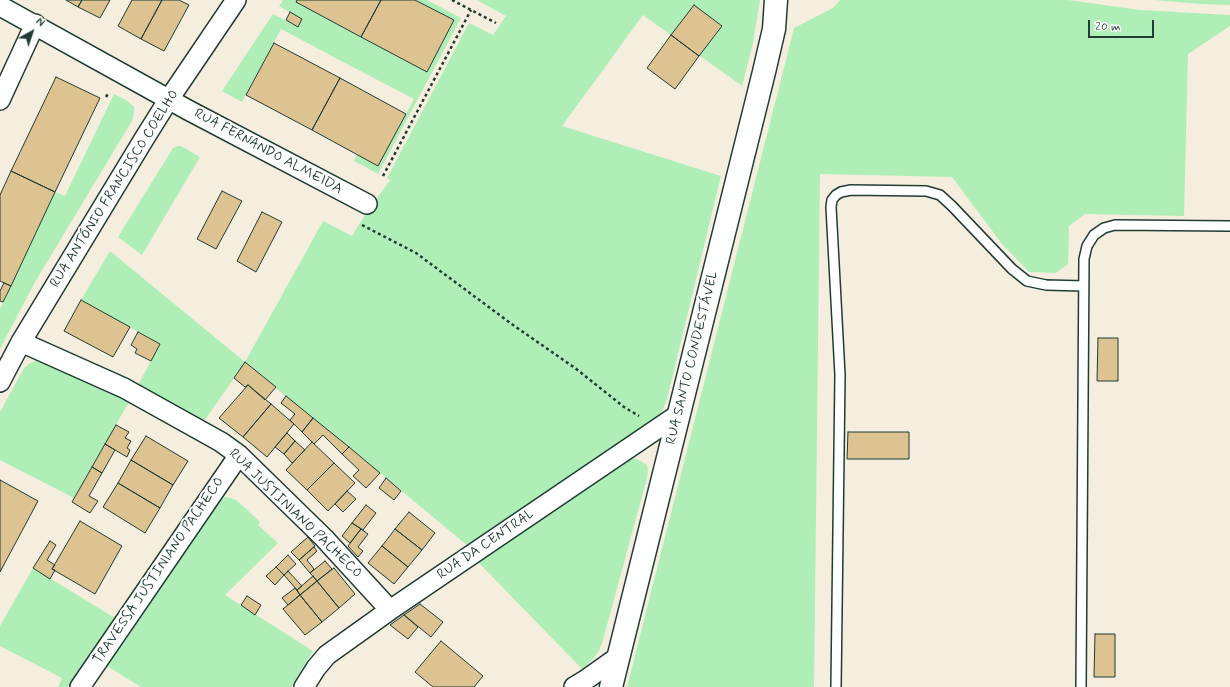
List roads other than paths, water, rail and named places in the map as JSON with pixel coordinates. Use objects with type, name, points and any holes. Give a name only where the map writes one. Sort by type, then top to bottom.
[{"type":"street","name":"RUA ANTÓNIO FRANCISCO COELHO","points":[[0,382],[21,342],[169,99],[236,0]]},
{"type":"street","name":"RUA SANTO CONDESTÁVEL","points":[[611,687],[764,72],[774,29],[776,0]]},
{"type":"street","name":"RUA SANTO CONDESTÁVEL","points":[[774,29],[787,0]]},
{"type":"street","name":"RUA FERNANDO ALMEIDA","points":[[0,6],[36,24],[169,99],[367,204]]},
{"type":"street","points":[[0,100],[36,24]]},
{"type":"street","name":"RUA JUSTINIANO PACHECO","points":[[21,342],[124,388],[221,442],[239,456],[324,538],[390,610]]},
{"type":"street","name":"RUA DA CENTRAL","points":[[304,687],[316,668],[327,655],[390,610],[679,414]]},
{"type":"street","name":"TRAVESSA JUSTINIANO PACHECO","points":[[80,687],[239,456]]},
{"type":"street","points":[[574,687],[618,657]]},
{"type":"lane","points":[[836,687],[840,375],[831,207],[832,200],[841,192],[851,190],[926,191],[940,196],[952,206],[1012,269],[1026,281],[1046,284],[1084,286]]},
{"type":"lane","points":[[1081,687],[1084,260],[1088,246],[1094,235],[1104,228],[1115,225],[1230,226]]}]
